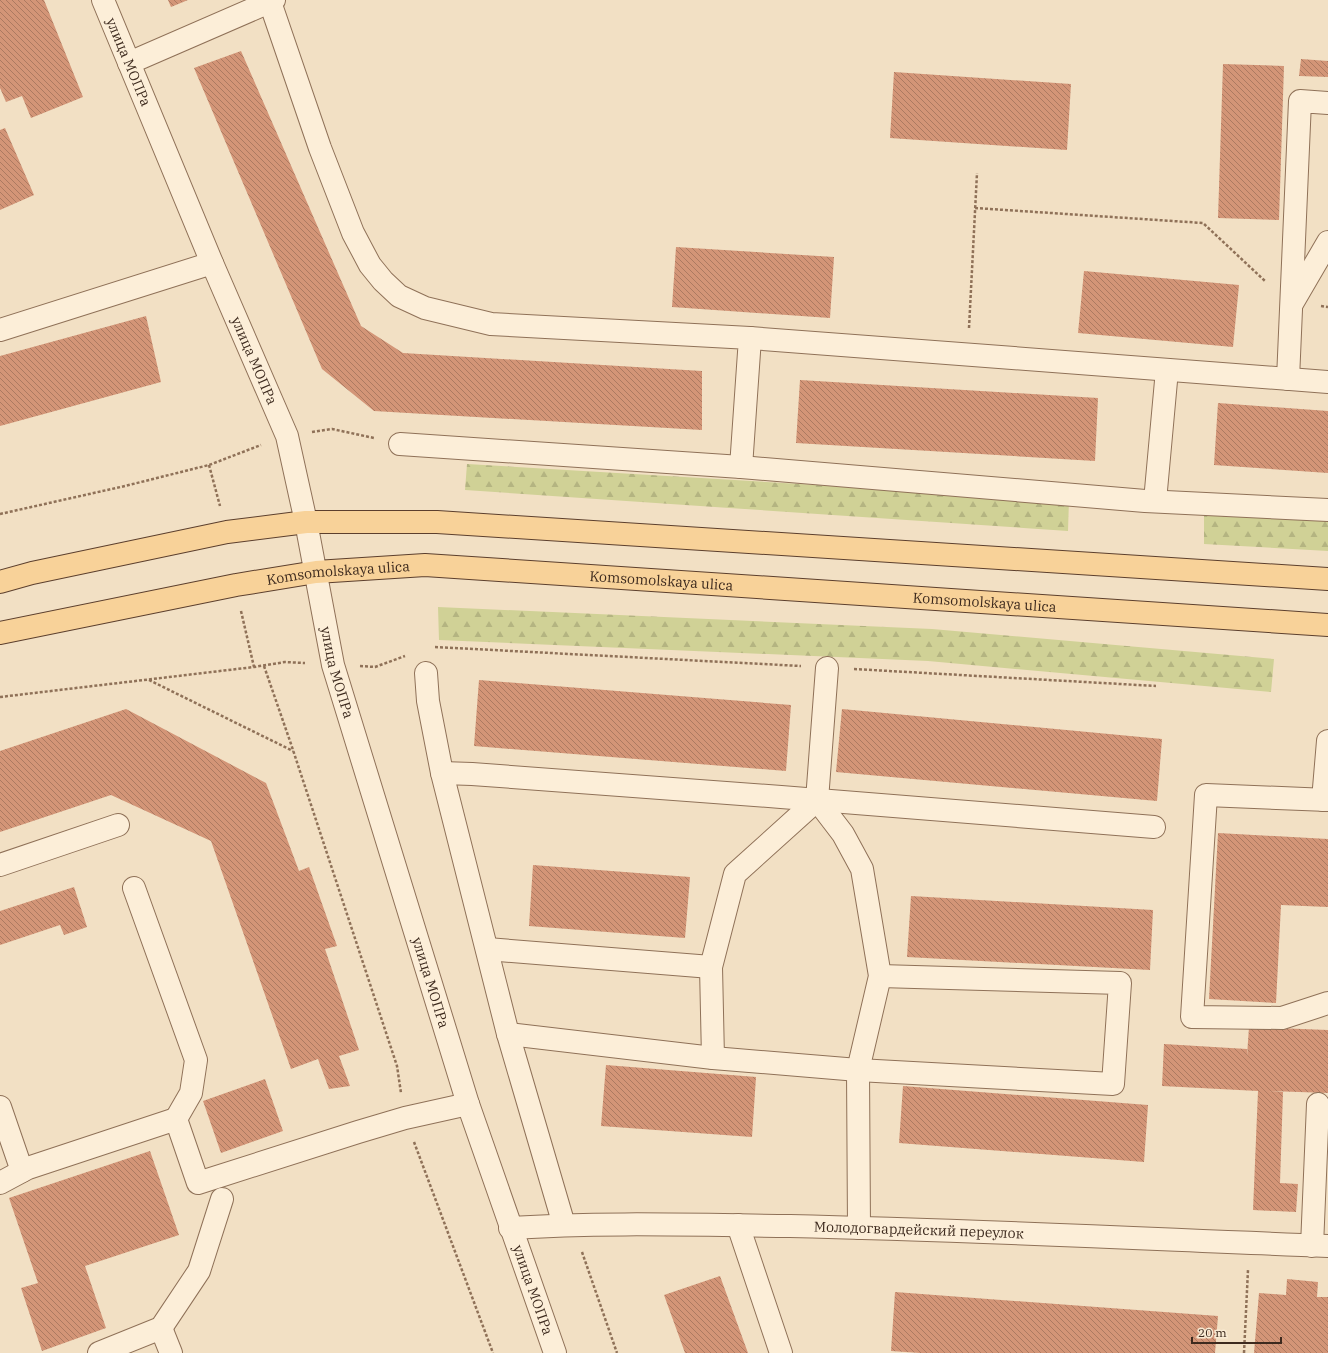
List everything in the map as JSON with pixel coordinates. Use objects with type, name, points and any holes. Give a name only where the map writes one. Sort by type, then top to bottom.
[{"type":"main road","points":[[0,582],[32,573],[227,532],[306,522],[437,522],[1328,579]]},
{"type":"main road","name":"Komsomolskaya ulica","points":[[0,633],[236,585],[316,572],[425,565],[1328,625]]},
{"type":"street","name":"улица МОПРа","points":[[103,0],[212,263],[287,436],[306,522],[333,665],[468,1104],[510,1228],[555,1353]]},
{"type":"street","points":[[129,64],[272,1],[320,148],[353,233],[370,265],[383,281],[399,296],[425,308],[491,324],[750,338],[1328,382]]},
{"type":"street","points":[[1288,379],[1300,101],[1328,103]]},
{"type":"street","points":[[1291,305],[1328,242]]},
{"type":"street","points":[[0,330],[212,263]]},
{"type":"street","points":[[741,466],[750,338]]},
{"type":"street","points":[[1155,501],[1167,370]]},
{"type":"street","points":[[400,444],[741,466],[1155,501],[1328,510]]},
{"type":"street","points":[[827,668],[817,800],[843,834],[862,869],[880,976],[858,1070],[859,1228]]},
{"type":"street","points":[[426,673],[428,701],[442,773],[508,1034],[568,1225]]},
{"type":"street","points":[[1328,741],[1326,800],[1206,796],[1192,1017],[1282,1018],[1328,1003]]},
{"type":"street","points":[[442,773],[817,800],[1154,827]]},
{"type":"street","points":[[713,1058],[711,967],[735,874],[817,800]]},
{"type":"street","points":[[0,865],[118,825]]},
{"type":"street","points":[[0,1183],[28,1168],[176,1119],[191,1093],[196,1060],[134,888]]},
{"type":"street","points":[[487,949],[711,967]]},
{"type":"street","points":[[508,1034],[713,1058],[858,1070],[1113,1084],[1120,983],[880,976]]},
{"type":"street","points":[[176,1119],[198,1183],[405,1118],[468,1104]]},
{"type":"street","points":[[1318,1104],[1320,1246]]},
{"type":"street","points":[[0,1107],[22,1171]]},
{"type":"street","points":[[99,1353],[161,1328],[199,1271],[222,1199]]},
{"type":"street","name":"Молодогвардейский переулок","points":[[510,1228],[568,1225],[738,1225],[859,1228],[1320,1246]]},
{"type":"street","points":[[738,1225],[781,1353]]},
{"type":"street","points":[[161,1328],[171,1353]]},
{"type":"path","points":[[967,354],[977,173]]},
{"type":"path","points":[[975,208],[1203,222],[1291,305],[1328,307]]},
{"type":"path","points":[[0,514],[125,486],[209,465],[287,436],[332,428],[400,444]]},
{"type":"path","points":[[432,647],[1156,686]]},
{"type":"path","points":[[0,697],[264,666],[285,662],[375,667],[412,653]]},
{"type":"path","points":[[264,666],[294,751],[396,1066],[405,1118],[493,1353]]},
{"type":"path","points":[[148,680],[294,751]]},
{"type":"path","points":[[568,1225],[618,1353]]},
{"type":"path","points":[[1244,1353],[1250,1243]]},
{"type":"green space","points":[[467,464],[1069,500],[1068,531],[465,490]]},
{"type":"green space","points":[[1204,514],[1328,521],[1328,551],[1204,544]]},
{"type":"green space","points":[[438,607],[932,629],[1274,659],[1271,692],[928,661],[439,640]]},
{"type":"building","points":[[0,0],[44,0],[83,97],[31,118],[22,96],[6,102],[0,88]]},
{"type":"building","points":[[168,0],[188,0],[171,7]]},
{"type":"building","points":[[241,51],[361,326],[403,353],[702,371],[702,430],[374,411],[322,369],[194,68]]},
{"type":"building","points":[[1301,59],[1328,61],[1328,77],[1299,76]]},
{"type":"building","points":[[1223,64],[1284,66],[1279,220],[1218,218]]},
{"type":"building","points":[[894,72],[1071,84],[1067,150],[890,138]]},
{"type":"building","points":[[5,128],[34,195],[0,210],[0,130]]},
{"type":"building","points":[[676,247],[834,257],[830,318],[672,307]]},
{"type":"building","points":[[1084,271],[1239,285],[1233,347],[1078,333]]},
{"type":"building","points":[[146,316],[161,382],[0,426],[0,356]]},
{"type":"building","points":[[800,380],[1098,398],[1095,461],[796,443]]},
{"type":"building","points":[[1218,403],[1328,411],[1328,473],[1214,465]]},
{"type":"building","points":[[479,680],[791,705],[786,771],[474,746]]},
{"type":"building","points":[[126,709],[266,783],[299,871],[309,867],[337,946],[325,949],[359,1050],[339,1056],[350,1086],[329,1089],[318,1059],[291,1069],[211,841],[111,795],[0,832],[0,751]]},
{"type":"building","points":[[842,709],[1162,739],[1157,801],[836,772]]},
{"type":"building","points":[[1218,833],[1328,839],[1328,907],[1281,905],[1276,1003],[1209,999]]},
{"type":"building","points":[[533,865],[690,877],[685,938],[529,926]]},
{"type":"building","points":[[74,887],[87,927],[64,935],[60,925],[0,945],[0,911]]},
{"type":"building","points":[[911,896],[1153,910],[1150,970],[907,957]]},
{"type":"building","points":[[1249,1027],[1328,1030],[1328,1093],[1269,1091],[1283,1092],[1280,1183],[1298,1184],[1296,1212],[1253,1210],[1258,1091],[1162,1086],[1164,1044],[1247,1049],[1247,1056]]},
{"type":"building","points":[[606,1065],[756,1077],[752,1137],[601,1126]]},
{"type":"building","points":[[265,1079],[283,1131],[221,1153],[203,1101]]},
{"type":"building","points":[[903,1086],[1148,1105],[1144,1162],[899,1143]]},
{"type":"building","points":[[150,1151],[179,1235],[85,1266],[106,1328],[42,1351],[21,1288],[38,1283],[9,1198]]},
{"type":"building","points":[[720,1276],[748,1353],[685,1353],[664,1295]]},
{"type":"building","points":[[1287,1279],[1318,1282],[1317,1297],[1328,1297],[1328,1353],[1254,1353],[1259,1293],[1286,1295]]},
{"type":"building","points":[[895,1292],[1218,1316],[1215,1353],[920,1353],[891,1351]]}]
